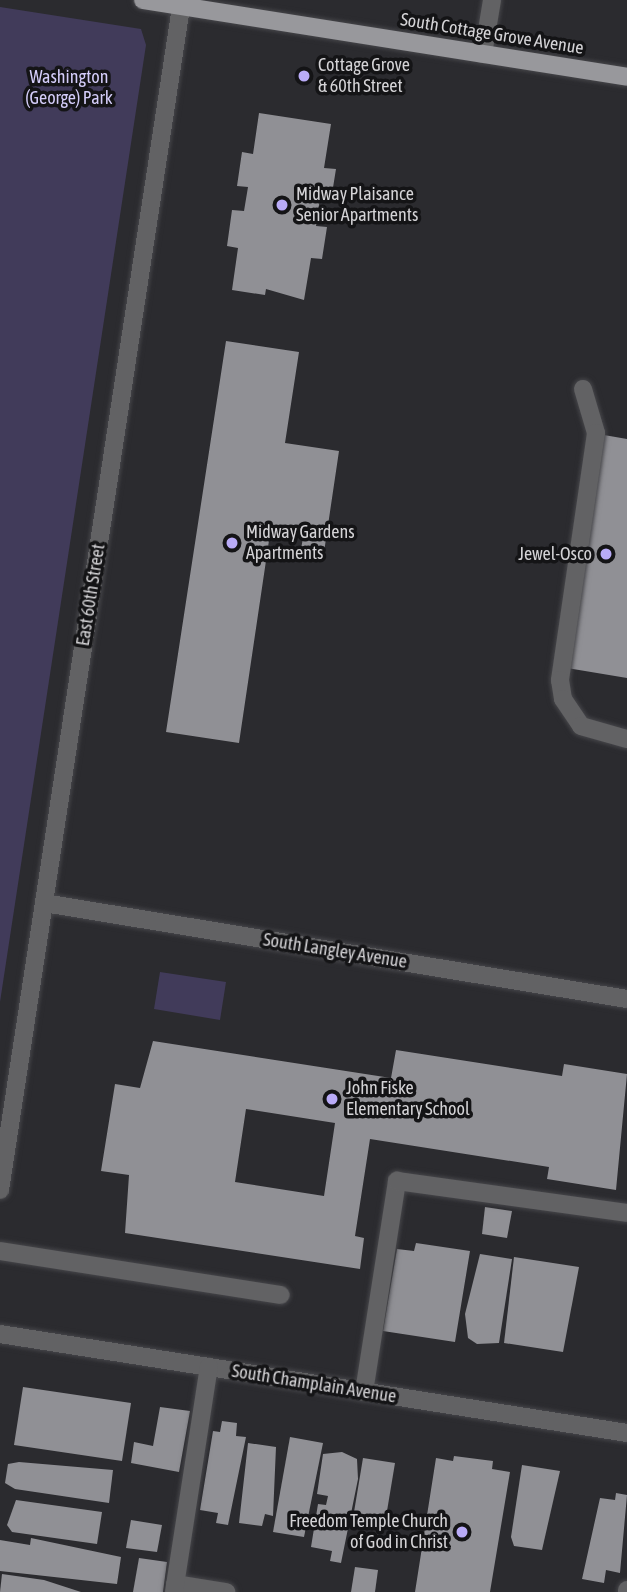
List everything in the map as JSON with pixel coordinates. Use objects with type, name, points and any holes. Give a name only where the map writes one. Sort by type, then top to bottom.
[{"type":"main road","name":"South Cottage Grove Avenue","points":[[142,0],[181,3],[627,77]]},
{"type":"street","points":[[483,54],[492,0]]},
{"type":"street","name":"East 60th Street","points":[[0,1190],[181,3]]},
{"type":"street","points":[[583,389],[596,433],[560,680],[570,715],[580,726],[627,738]]},
{"type":"street","name":"South Langley Avenue","points":[[44,903],[627,999]]},
{"type":"street","points":[[364,1392],[397,1181],[627,1213]]},
{"type":"street","points":[[0,1251],[281,1295]]},
{"type":"street","name":"South Champlain Avenue","points":[[0,1334],[627,1433]]},
{"type":"street","points":[[209,1367],[174,1588],[226,1592]]},
{"type":"green space","name":"Washington (George) Park","points":[[0,7],[141,29],[146,45],[0,1002]]},
{"type":"green space","points":[[160,972],[226,982],[220,1020],[154,1009]]},
{"type":"building","name":"Midway Plaisance Senior Apartments","points":[[259,113],[331,124],[324,168],[336,169],[331,200],[320,198],[316,226],[327,227],[322,259],[311,258],[304,300],[266,289],[265,295],[232,290],[238,248],[227,246],[232,210],[244,211],[248,187],[237,186],[242,152],[253,154]]},
{"type":"building","name":"Midway Gardens Apartments","points":[[226,341],[299,352],[285,443],[339,451],[323,559],[300,555],[304,532],[271,527],[239,743],[166,732]]},
{"type":"building","name":"Jewel-Osco","points":[[604,435],[627,439],[627,678],[567,668]]},
{"type":"building","points":[[153,1041],[391,1078],[396,1050],[562,1076],[564,1064],[627,1074],[616,1190],[547,1179],[549,1167],[370,1139],[355,1236],[364,1238],[360,1269],[125,1233],[129,1175],[101,1171],[115,1084],[140,1088]],"holes":[[[246,1109],[335,1123],[324,1196],[235,1182]]]},
{"type":"building","points":[[485,1207],[512,1211],[507,1238],[482,1234]]},
{"type":"building","points":[[416,1243],[470,1251],[455,1342],[383,1331],[397,1249],[414,1251]]},
{"type":"building","points":[[480,1254],[512,1259],[499,1343],[477,1344],[468,1338],[465,1314]]},
{"type":"building","points":[[514,1257],[579,1267],[563,1352],[504,1343]]},
{"type":"building","points":[[23,1387],[131,1403],[122,1461],[14,1445]]},
{"type":"building","points":[[160,1407],[190,1411],[179,1472],[131,1463],[134,1442],[153,1446]]},
{"type":"building","points":[[222,1421],[237,1423],[236,1436],[246,1437],[228,1525],[216,1523],[218,1513],[200,1510],[213,1431],[220,1432]]},
{"type":"building","points":[[290,1437],[323,1443],[304,1537],[273,1532]]},
{"type":"building","points":[[248,1443],[276,1447],[273,1516],[265,1514],[262,1526],[239,1523]]},
{"type":"building","points":[[342,1452],[357,1459],[358,1479],[341,1563],[330,1561],[332,1551],[311,1547],[318,1504],[326,1505],[328,1496],[317,1494],[323,1454]]},
{"type":"building","name":"Freedom Temple Church of God in Christ","points":[[454,1456],[493,1461],[492,1469],[510,1472],[490,1592],[415,1592],[436,1458],[453,1461]]},
{"type":"building","points":[[363,1458],[395,1463],[385,1523],[353,1518]]},
{"type":"building","points":[[19,1462],[113,1470],[109,1503],[15,1489],[5,1483],[8,1464]]},
{"type":"building","points":[[522,1465],[560,1471],[542,1550],[514,1546],[511,1537]]},
{"type":"building","points":[[616,1493],[627,1495],[620,1573],[606,1570],[604,1583],[582,1579],[600,1498],[615,1500]]},
{"type":"building","points":[[16,1500],[102,1512],[97,1544],[12,1532],[7,1525]]},
{"type":"building","points":[[131,1520],[162,1525],[157,1552],[126,1548]]},
{"type":"building","points":[[31,1538],[121,1557],[117,1584],[0,1571],[0,1540],[30,1545]]},
{"type":"building","points":[[139,1558],[167,1562],[163,1592],[133,1592]]},
{"type":"building","points":[[355,1567],[378,1570],[375,1592],[351,1592]]},
{"type":"building","points":[[2,1574],[44,1580],[81,1592],[0,1592]]},
{"type":"place","name":"Cottage Grove & 60th Street","points":[[304,76]]},
{"type":"place","name":"Midway Plaisance Senior Apartments","points":[[282,205]]},
{"type":"place","name":"Midway Gardens Apartments","points":[[232,543]]},
{"type":"place","name":"Jewel-Osco","points":[[606,554]]},
{"type":"place","name":"John Fiske Elementary School","points":[[332,1099]]},
{"type":"place","name":"Freedom Temple Church of God in Christ","points":[[462,1532]]}]
